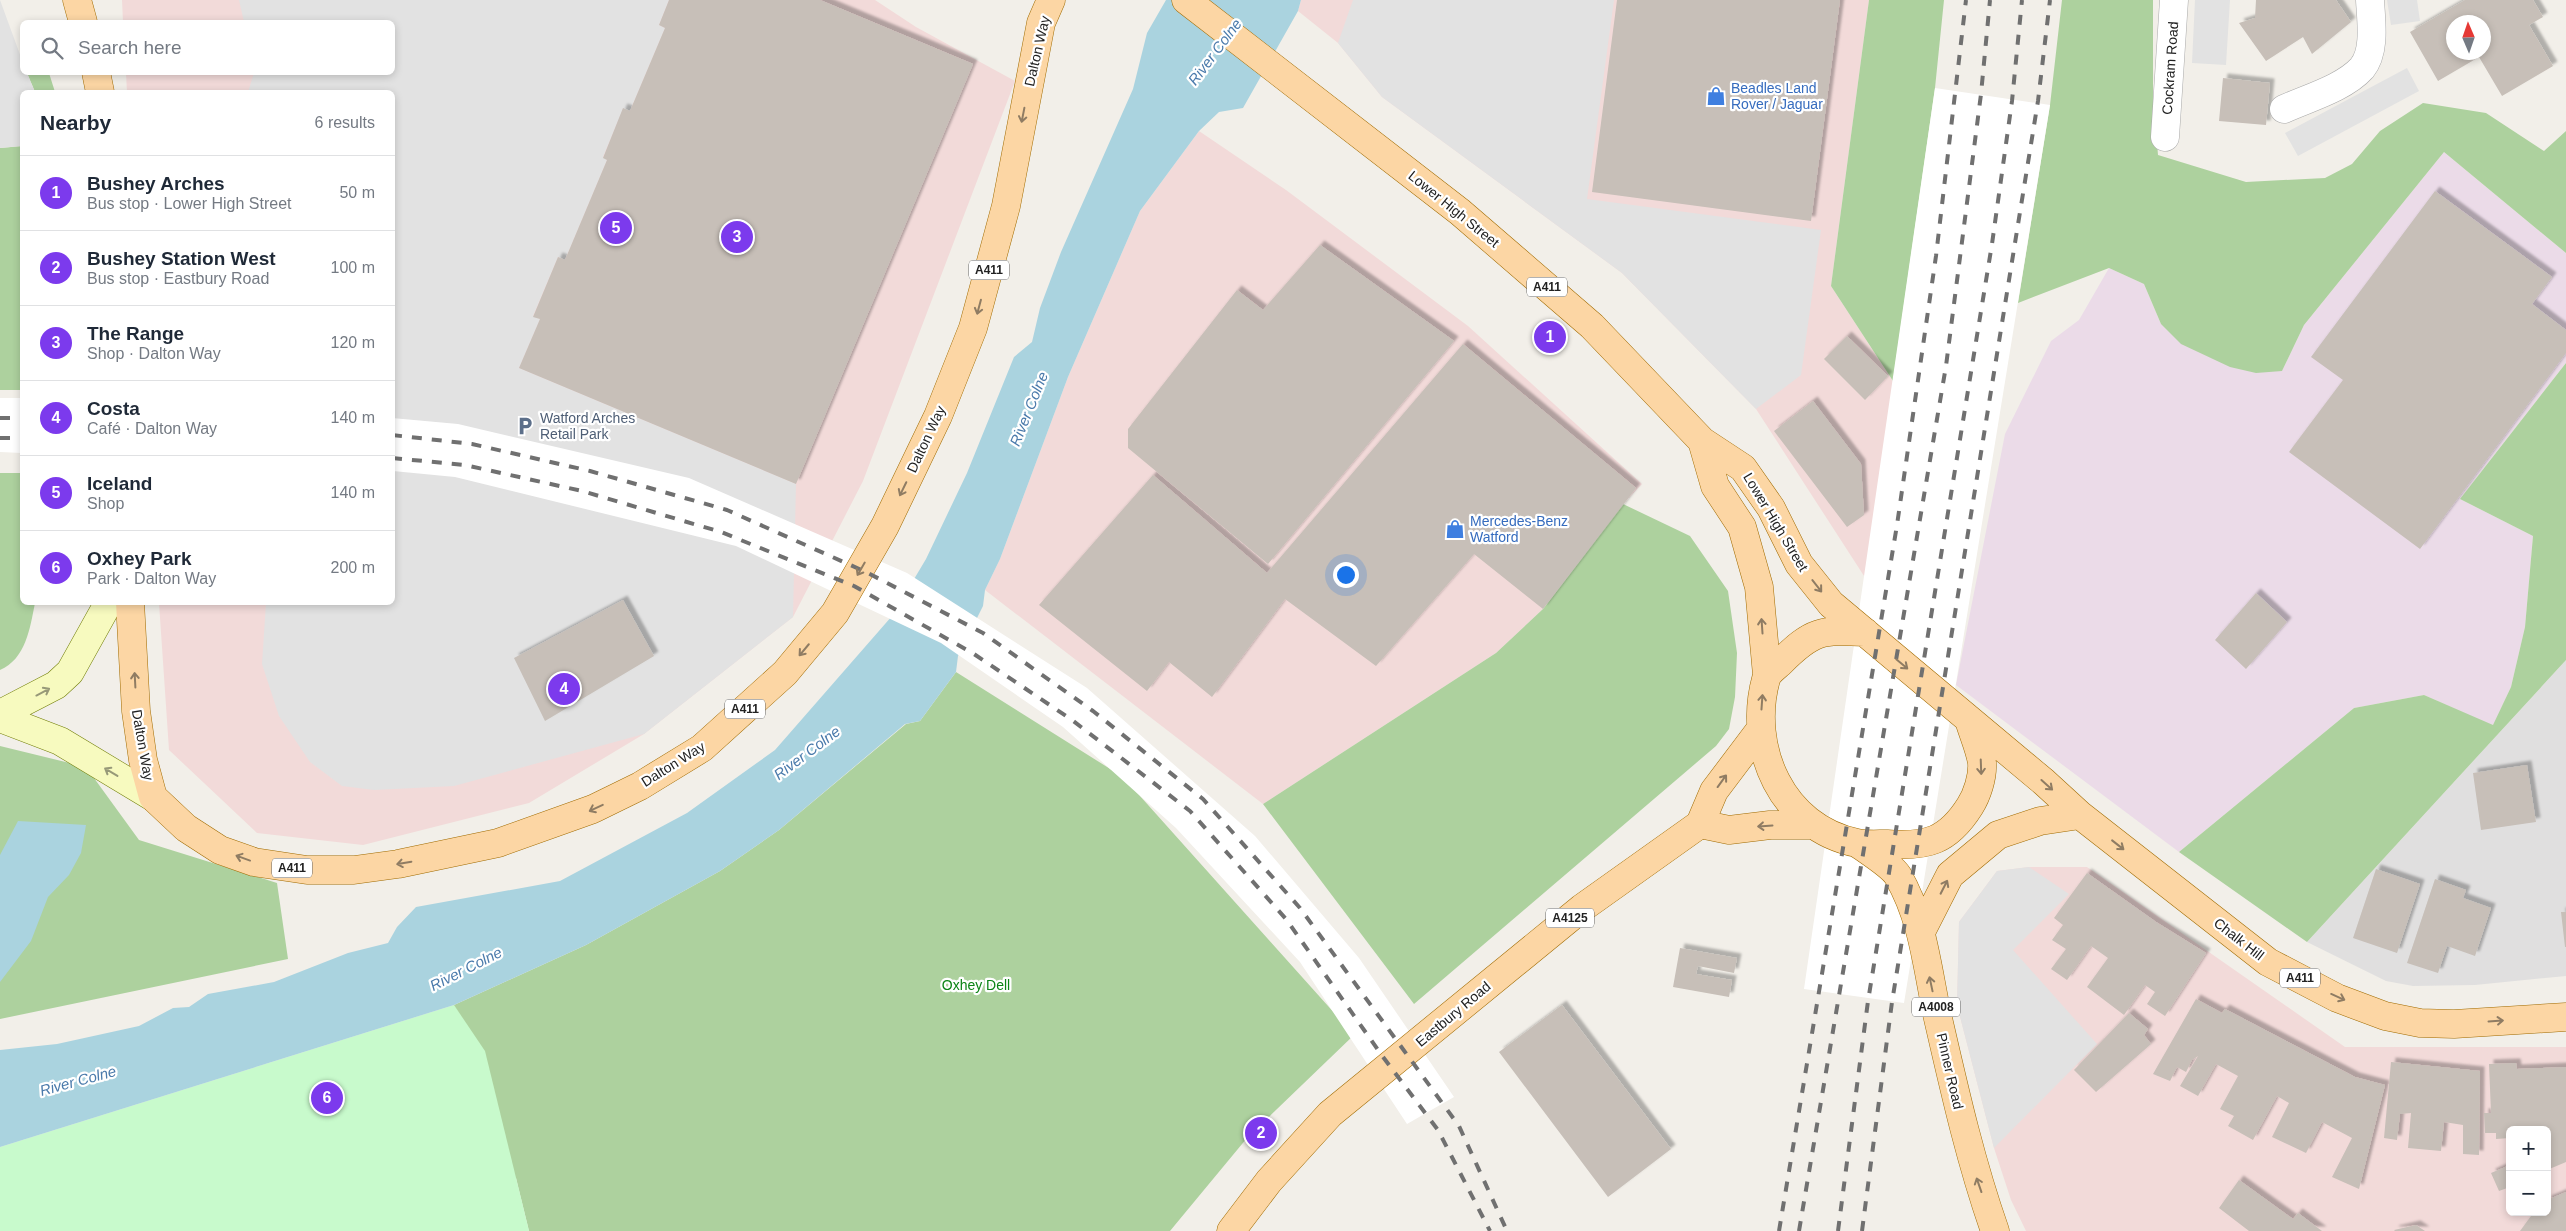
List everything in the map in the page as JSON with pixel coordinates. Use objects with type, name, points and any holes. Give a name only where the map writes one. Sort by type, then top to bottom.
[{"type":"main road","points":[[77,0],[82,20]]},
{"type":"main road","name":"Dalton Way","points":[[130,605],[136,711],[143,760],[153,797],[186,828],[220,850],[254,862],[307,870],[354,870],[398,864],[498,843],[594,810],[640,786],[702,748],[785,673],[835,613],[885,526],[938,416],[973,328],[1006,206],[1041,23],[1051,0]]},
{"type":"main road","name":"Lower High Street","points":[[1186,0],[1460,212],[1592,326],[1702,441],[1743,468],[1771,508],[1799,564],[1831,604],[1969,720]]},
{"type":"main road","points":[[97,75],[100,90]]},
{"type":"main road","name":"Lower High Street","points":[[1702,441],[1714,486],[1742,527],[1759,587],[1767,675],[1762,696],[1760,730],[1771,774],[1791,806],[1814,825]]},
{"type":"main road","points":[[1767,675],[1799,644],[1816,634],[1836,631],[1865,632]]},
{"type":"main road","points":[[1760,730],[1714,791],[1700,824],[1729,830],[1770,825],[1814,825],[1857,843],[1900,845],[1937,840],[1960,822],[1974,800],[1980,780],[1982,764],[1969,720]]},
{"type":"main road","name":"Chalk Hill","points":[[1969,720],[2080,815],[2268,962],[2337,998],[2385,1016],[2420,1023],[2454,1024],[2566,1017]]},
{"type":"main road","points":[[1922,930],[1950,874],[1998,835],[2040,821],[2080,815]]},
{"type":"main road","name":"Eastbury Road","points":[[1231,1231],[1269,1181],[1330,1114],[1582,908],[1700,824]]},
{"type":"main road","name":"Pinner Road","points":[[1857,843],[1898,874],[1922,930],[1929,976],[1952,1083],[1976,1178],[1996,1231]]},
{"type":"street","name":"Cockram Road","points":[[2165,137],[2174,0]]},
{"type":"street","points":[[2284,109],[2345,81],[2363,67],[2369,52],[2372,28],[2370,0]]},
{"type":"street","points":[[0,714],[56,685],[70,672],[107,605]]},
{"type":"street","points":[[0,718],[60,741],[153,797]]},
{"type":"shaded area","points":[[0,0],[20,55],[20,75],[28,75],[34,90],[20,90],[20,146],[0,148]]},
{"type":"shaded area","points":[[122,0],[875,0],[916,27],[1015,81],[863,481],[793,617],[644,734],[529,803],[363,845],[257,833],[169,750],[159,605],[395,605],[395,90],[127,90],[126,75],[395,75],[395,20],[123,20]]},
{"type":"shaded area","name":"Watford Arches Retail Park","points":[[239,0],[669,0],[659,25],[665,28],[630,111],[623,109],[603,157],[607,160],[565,260],[558,257],[533,316],[540,319],[519,368],[796,484],[793,617],[644,734],[454,786],[374,790],[342,786],[310,762],[279,716],[262,664],[266,605],[395,605],[395,90],[249,90],[253,75],[395,75],[395,20],[244,20]]},
{"type":"shaded area","points":[[1301,0],[1869,0],[1831,286],[1893,381],[1900,397],[1877,596],[1756,409],[1622,273],[1382,97],[1338,43],[1298,11]]},
{"type":"shaded area","points":[[1353,0],[1614,0],[1587,199],[1821,230],[1801,375],[1756,409],[1622,273],[1382,97],[1338,43]]},
{"type":"shaded area","points":[[2195,0],[2230,0],[2226,65],[2192,63]]},
{"type":"shaded area","points":[[2387,0],[2417,0],[2420,21],[2391,25]]},
{"type":"shaded area","points":[[2407,68],[2419,91],[2298,156],[2285,133]]},
{"type":"shaded area","points":[[1199,131],[1286,190],[1468,326],[1642,484],[1623,504],[1543,609],[1496,653],[1263,804],[985,590],[1000,559],[1068,377],[1140,211]]},
{"type":"shaded area","points":[[2444,152],[2566,253],[2566,363],[2460,499],[2533,536],[2525,627],[2511,687],[2493,726],[2424,695],[2354,708],[2179,852],[1956,685],[2005,434],[2051,341],[2079,320],[2109,268],[2144,284],[2161,324],[2282,371],[2304,325]]},
{"type":"shaded area","points":[[2566,660],[2566,976],[2475,985],[2413,986],[2386,981],[2307,942]]},
{"type":"shaded area","points":[[2029,867],[2087,867],[2345,1047],[2566,1047],[2566,1231],[2026,1231],[2011,1200],[1994,1148],[1957,1005],[1959,922],[1997,871]]},
{"type":"shaded area","points":[[2029,867],[2069,894],[2013,950],[2097,1044],[1994,1148],[1957,1005],[1959,922],[1997,871]]},
{"type":"green space","points":[[1869,0],[1944,0],[1935,88],[1893,381],[1831,286]]},
{"type":"green space","points":[[2062,0],[2153,0],[2153,95],[2158,155],[2246,182],[2325,178],[2352,164],[2380,131],[2423,103],[2486,113],[2544,151],[2566,131],[2566,253],[2444,152],[2304,325],[2282,371],[2256,373],[2230,367],[2181,344],[2161,324],[2144,284],[2109,268],[2018,303],[2050,105]]},
{"type":"green space","points":[[28,75],[50,75],[54,90],[34,90]]},
{"type":"green space","points":[[20,146],[20,390],[0,390],[0,148]]},
{"type":"green space","points":[[2566,363],[2566,660],[2307,942],[2179,852],[2354,708],[2424,695],[2493,725],[2511,687],[2525,627],[2533,536],[2460,499]]},
{"type":"green space","points":[[0,473],[20,473],[20,605],[35,605],[29,632],[21,651],[9,665],[0,670]]},
{"type":"green space","points":[[1623,504],[1690,536],[1728,591],[1737,653],[1735,697],[1729,729],[1716,746],[1414,1004],[1263,804],[1496,653],[1543,609]]},
{"type":"green space","name":"Oxhey Dell","points":[[956,672],[1123,777],[1354,1035],[1247,1138],[1170,1231],[529,1231],[516,1178],[386,1231],[443,1053],[454,1005],[586,945],[720,871],[779,830],[906,724],[920,721]]},
{"type":"green space","points":[[0,746],[86,767],[139,840],[277,883],[288,959],[0,1019]]},
{"type":"green space","points":[[454,1005],[485,1051],[529,1231],[0,1231],[0,1147]]},
{"type":"water","name":"River Colne","points":[[1166,0],[1301,0],[1298,11],[1243,108],[1219,112],[1199,131],[1140,211],[1068,377],[1000,559],[985,590],[983,606],[958,656],[956,672],[920,721],[905,724],[779,830],[720,871],[586,945],[454,1005],[0,1147],[0,1050],[57,1044],[139,1026],[173,1008],[189,1007],[208,994],[274,982],[348,953],[388,943],[397,927],[416,907],[560,881],[687,813],[775,750],[892,616],[926,559],[967,473],[1014,357],[1032,342],[1040,308],[1061,252],[1133,89],[1147,33]]},
{"type":"water","points":[[18,821],[86,825],[81,853],[69,875],[48,897],[31,941],[0,982],[0,855]]},
{"type":"pier","points":[[1935,88],[2050,105],[1904,1003],[1804,989]]},
{"type":"pier","points":[[0,398],[20,398],[20,453],[0,452]]},
{"type":"pier","points":[[395,418],[458,424],[689,478],[907,573],[1087,688],[1255,836],[1359,958],[1454,1097],[1407,1124],[1300,962],[1176,828],[1063,727],[941,643],[736,546],[455,477],[395,471]]},
{"type":"building","points":[[669,0],[820,0],[973,64],[796,484],[519,368],[540,319],[533,317],[558,257],[565,260],[607,160],[603,158],[623,108],[630,111],[665,28],[659,25]]},
{"type":"building","name":"Beadles Land Rover / Jaguar","points":[[1617,0],[1840,0],[1811,221],[1592,192]]},
{"type":"building","points":[[2256,0],[2336,0],[2351,22],[2312,54],[2303,37],[2266,61],[2239,23],[2255,18]]},
{"type":"building","points":[[2465,0],[2533,0],[2543,17],[2529,25],[2553,66],[2502,96],[2481,60],[2491,60],[2491,15],[2446,15],[2446,60],[2474,60],[2438,81],[2410,32]]},
{"type":"building","points":[[2223,78],[2270,83],[2266,125],[2219,121]]},
{"type":"building","points":[[2435,191],[2552,277],[2532,304],[2566,330],[2566,353],[2420,549],[2289,452],[2343,380],[2311,357]]},
{"type":"building","points":[[1320,245],[1454,341],[1268,564],[1128,448],[1128,429],[1237,290],[1263,310]]},
{"type":"building","points":[[1847,336],[1888,376],[1865,400],[1824,359]]},
{"type":"building","name":"Mercedes-Benz Watford","points":[[1463,344],[1636,488],[1543,609],[1474,554],[1376,666],[1285,599],[1212,697],[1169,662],[1147,691],[1039,605],[1153,475],[1267,573]]},
{"type":"building","points":[[1813,401],[1861,464],[1864,515],[1847,527],[1774,431]]},
{"type":"building","points":[[2256,593],[2287,622],[2246,669],[2215,640]]},
{"type":"building","points":[[623,600],[654,656],[545,721],[514,658]]},
{"type":"building","points":[[2527,765],[2536,822],[2481,830],[2473,773]]},
{"type":"building","points":[[2376,869],[2420,884],[2397,953],[2353,938]]},
{"type":"building","points":[[2087,873],[2156,922],[2206,953],[2165,1016],[2147,1004],[2155,992],[2145,985],[2124,1015],[2087,987],[2108,958],[2091,946],[2067,980],[2051,969],[2066,949],[2052,940],[2063,925],[2054,918]]},
{"type":"building","points":[[2435,879],[2466,890],[2463,898],[2491,908],[2475,956],[2447,946],[2438,973],[2407,963]]},
{"type":"building","points":[[2561,912],[2566,912],[2566,947],[2565,947]]},
{"type":"building","points":[[1680,948],[1737,958],[1734,973],[1698,966],[1696,974],[1732,980],[1729,997],[1673,987]]},
{"type":"building","points":[[2196,999],[2222,1013],[2225,1009],[2355,1077],[2385,1085],[2359,1189],[2332,1177],[2352,1138],[2322,1122],[2306,1153],[2272,1137],[2289,1103],[2277,1096],[2253,1140],[2228,1126],[2234,1116],[2220,1109],[2238,1076],[2216,1064],[2198,1096],[2180,1086],[2198,1056],[2192,1060],[2186,1072],[2177,1067],[2170,1081],[2153,1074]]},
{"type":"building","points":[[1562,1005],[1671,1149],[1608,1197],[1499,1052]]},
{"type":"building","points":[[2129,1013],[2148,1029],[2144,1035],[2151,1044],[2096,1092],[2074,1070]]},
{"type":"building","points":[[2391,1062],[2480,1071],[2479,1155],[2463,1154],[2463,1125],[2444,1122],[2441,1151],[2408,1148],[2411,1113],[2400,1114],[2397,1140],[2384,1138]]},
{"type":"building","points":[[2516,1063],[2517,1069],[2566,1067],[2566,1162],[2551,1168],[2551,1126],[2506,1126],[2506,1138],[2496,1139],[2496,1133],[2485,1133],[2484,1113],[2491,1113],[2489,1064]]},
{"type":"building","points":[[2506,1167],[2506,1188],[2499,1191],[2491,1173]]},
{"type":"building","points":[[2239,1180],[2293,1219],[2298,1213],[2322,1231],[2249,1231],[2219,1208]]},
{"type":"building","points":[[2566,1192],[2566,1231],[2520,1231],[2531,1216],[2551,1216],[2551,1198]]},
{"type":"building","points":[[2416,1225],[2425,1231],[2394,1230]]},
{"type":"railway","points":[[1779,1231],[1897,525],[1936,256],[1966,0]]},
{"type":"railway","points":[[1799,1231],[1946,366],[1981,94],[1990,0]]},
{"type":"railway","points":[[1838,1231],[1868,1001],[1992,244],[2012,101],[2022,0]]},
{"type":"railway","points":[[1862,1231],[1892,1002],[2038,101],[2050,0]]},
{"type":"railway","points":[[0,418],[20,418]]},
{"type":"railway","points":[[395,435],[472,444],[590,471],[727,510],[866,572],[983,633],[1093,711],[1203,799],[1300,908],[1459,1126],[1507,1231]]},
{"type":"railway","points":[[0,438],[20,438]]},
{"type":"railway","points":[[395,458],[465,465],[582,491],[721,532],[854,586],[974,654],[1072,720],[1190,811],[1286,919],[1383,1057],[1438,1130],[1490,1231]]},
{"type":"place","name":"Beadles Land Rover / Jaguar","points":[[1716,96]]},
{"type":"place","name":"Iceland","points":[[616,228]]},
{"type":"place","name":"The Range","points":[[737,237]]},
{"type":"place","name":"Bushey Arches","points":[[1550,337]]},
{"type":"place","name":"Watford Arches Retail Park","points":[[525,426]]},
{"type":"place","name":"Mercedes-Benz Watford","points":[[1455,529]]},
{"type":"place","name":"Costa","points":[[564,689]]},
{"type":"place","name":"Oxhey Park","points":[[327,1098]]},
{"type":"place","name":"Bushey Station West","points":[[1261,1133]]}]
